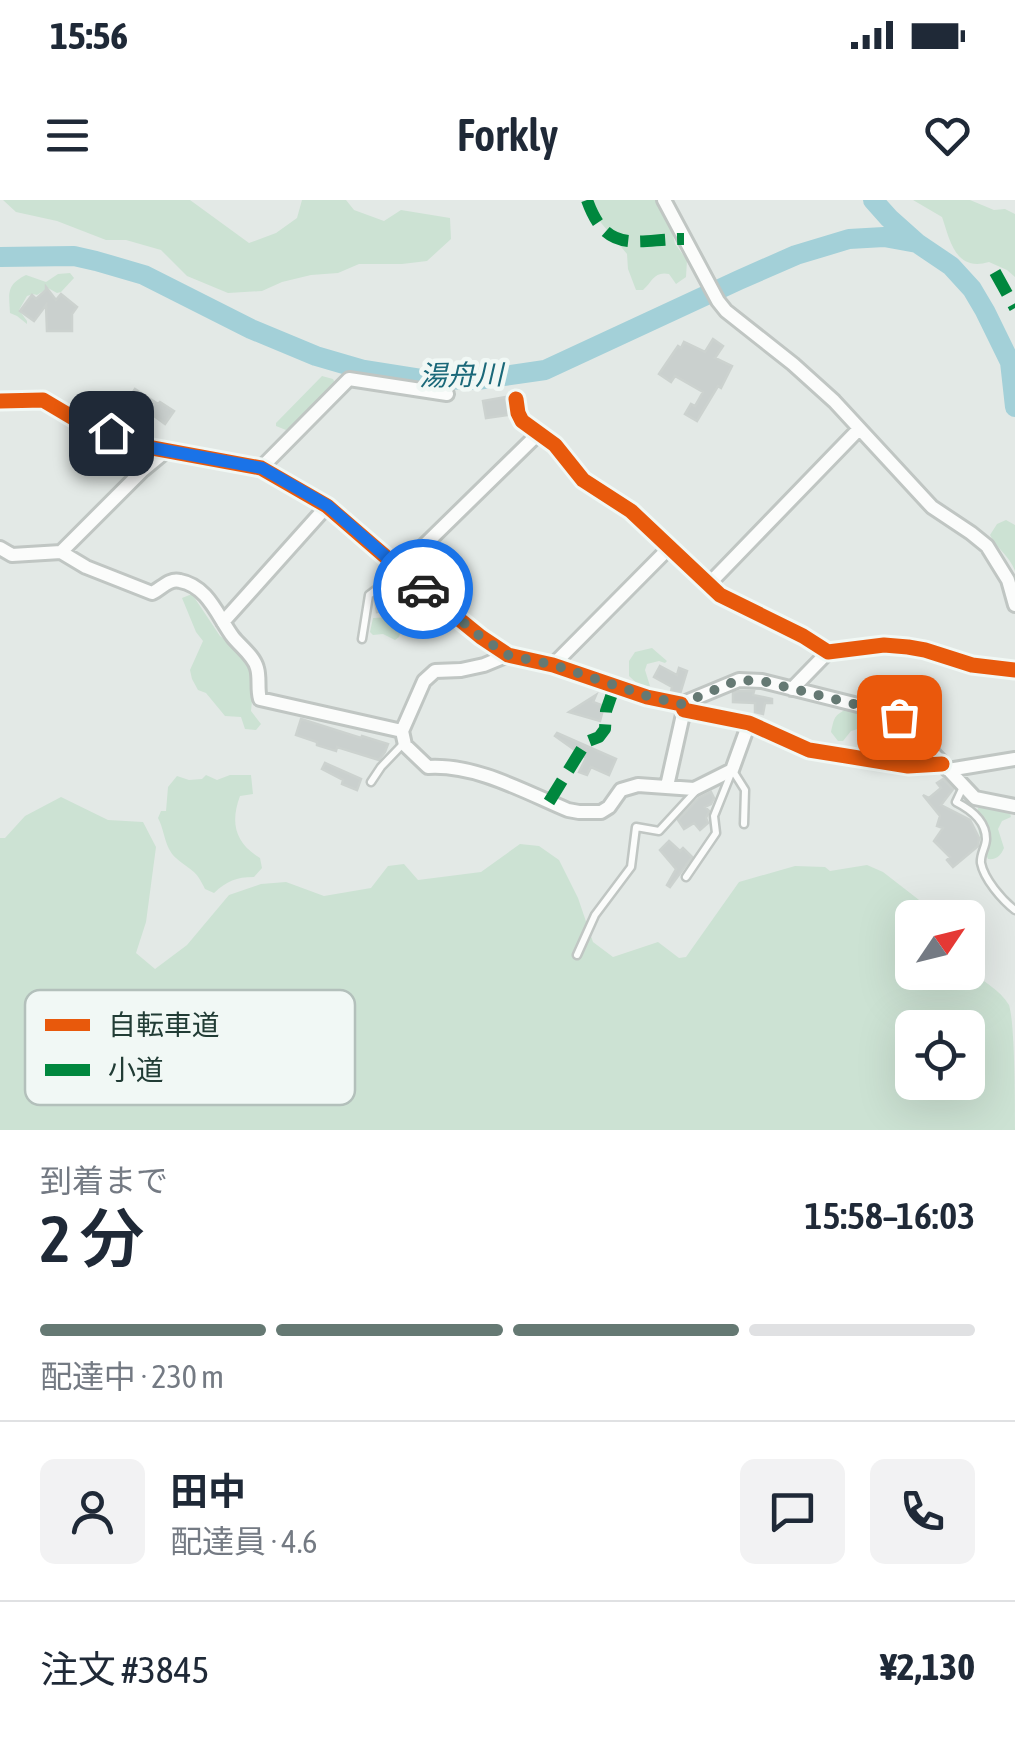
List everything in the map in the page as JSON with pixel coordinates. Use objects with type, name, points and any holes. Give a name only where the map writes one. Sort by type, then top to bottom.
[{"type":"street","points":[[664,200],[718,301],[807,376],[921,497],[987,546],[1008,580],[1015,605]]},
{"type":"street","points":[[262,468],[349,379],[447,394]]},
{"type":"street","points":[[516,398],[522,421],[555,446],[583,480],[630,510],[720,595],[828,652]]},
{"type":"street","points":[[0,401],[42,400],[75,419],[147,447],[262,468],[328,506],[481,637],[508,655],[749,723],[808,750],[908,766],[945,767],[1015,759]]},
{"type":"street","points":[[708,585],[860,429]]},
{"type":"street","points":[[401,570],[539,434]]},
{"type":"street","points":[[62,552],[166,451]]},
{"type":"street","points":[[223,622],[328,506]]},
{"type":"street","points":[[0,548],[12,555],[62,552],[152,593],[169,582],[182,581],[199,590],[214,606],[254,662],[260,699],[402,742],[428,767],[469,771],[579,812],[600,812],[621,790],[638,785],[699,788],[732,770],[749,723]]},
{"type":"street","points":[[554,665],[669,548]]},
{"type":"street","points":[[792,688],[828,652],[870,646],[908,646],[972,665],[1014,668]]},
{"type":"street","points":[[402,742],[428,675],[484,665],[508,655]]},
{"type":"street","points":[[682,707],[738,680],[762,681],[886,712],[899,717],[975,798],[1015,806]]},
{"type":"street","points":[[667,786],[682,707]]},
{"type":"lane","points":[[362,639],[369,595],[401,570]]},
{"type":"lane","points":[[371,782],[402,742]]},
{"type":"lane","points":[[732,770],[746,790],[744,824]]},
{"type":"lane","points":[[686,876],[716,832],[714,816],[732,770]]},
{"type":"lane","points":[[963,786],[956,802],[974,814],[983,827],[984,869],[1015,910]]},
{"type":"lane","points":[[577,955],[595,914],[631,866],[636,827],[659,831],[699,788]]},
{"type":"green space","points":[[3,200],[190,200],[249,243],[276,233],[297,218],[302,200],[346,200],[354,210],[384,221],[401,210],[450,218],[451,239],[427,261],[359,264],[338,273],[282,282],[262,291],[228,293],[187,276],[161,250],[126,240],[106,240],[57,221],[16,212]]},
{"type":"green space","points":[[592,200],[657,200],[675,244],[687,260],[686,277],[676,284],[669,274],[660,274],[643,290],[636,290],[627,254],[597,218]]},
{"type":"green space","points":[[913,200],[970,200],[1015,214],[1015,277],[989,262],[978,264],[961,258],[951,244],[942,217]]},
{"type":"green space","points":[[70,273],[74,278],[61,292],[48,288],[27,296],[19,310],[27,324],[10,313],[10,290],[15,282],[26,275],[46,282],[58,274]]},
{"type":"green space","points":[[322,376],[335,383],[303,418],[286,430],[276,426],[276,423]]},
{"type":"green space","points":[[1006,520],[1015,525],[1015,571],[990,535],[997,524]]},
{"type":"green space","points":[[192,594],[220,636],[243,656],[254,681],[251,711],[261,724],[256,730],[245,729],[241,717],[225,716],[192,679],[190,670],[203,641],[182,598]]},
{"type":"green space","points":[[373,618],[405,618],[410,625],[402,628],[395,640],[370,632]]},
{"type":"green space","points":[[652,648],[667,661],[647,664],[650,686],[641,687],[629,676],[629,661],[635,652]]},
{"type":"green space","points":[[845,710],[865,711],[866,718],[843,741],[838,741],[831,732],[836,716]]},
{"type":"green space","points":[[206,775],[217,780],[230,775],[251,775],[253,794],[240,796],[235,824],[240,839],[260,858],[262,868],[254,877],[232,880],[214,893],[205,889],[196,874],[172,854],[158,818],[161,811],[166,811],[168,787],[177,776],[189,780]]},
{"type":"green space","points":[[61,797],[108,820],[143,822],[156,847],[146,922],[136,953],[155,969],[187,945],[229,895],[261,884],[286,882],[324,896],[371,888],[388,866],[404,864],[418,880],[481,872],[520,844],[539,846],[559,860],[593,942],[613,957],[658,942],[679,958],[686,957],[739,882],[795,866],[825,867],[830,871],[867,865],[883,872],[919,900],[895,900],[895,990],[985,990],[985,982],[1009,1005],[1014,1046],[1015,1130],[0,1130],[0,838],[5,838],[25,816]]},
{"type":"green space","points":[[981,807],[1008,811],[1011,817],[1002,821],[998,829],[1004,848],[994,859],[988,859],[979,834],[977,813]]},
{"type":"building","points":[[46,287],[56,300],[61,294],[77,307],[72,314],[72,331],[47,331],[46,305],[34,321],[20,311],[32,295],[36,299]]},
{"type":"building","points":[[713,339],[723,346],[715,358],[732,366],[697,421],[685,414],[703,392],[675,376],[671,382],[659,374],[684,342],[705,352]]},
{"type":"building","points":[[135,389],[174,411],[165,424],[146,410],[143,416],[122,401]]},
{"type":"building","points":[[506,397],[508,415],[486,418],[483,401]]},
{"type":"building","points":[[410,591],[428,607],[425,614],[407,607],[377,612],[375,600],[382,593]]},
{"type":"building","points":[[660,666],[677,675],[679,668],[687,671],[680,694],[671,692],[672,687],[654,677]]},
{"type":"building","points":[[754,691],[753,695],[772,699],[772,703],[765,703],[763,714],[755,712],[755,703],[733,702],[733,693]]},
{"type":"building","points":[[596,695],[593,702],[604,706],[600,721],[569,712]]},
{"type":"building","points":[[869,718],[893,726],[902,734],[897,754],[866,749],[867,740],[863,738]]},
{"type":"building","points":[[301,719],[388,744],[379,760],[337,747],[336,751],[296,735]]},
{"type":"building","points":[[557,733],[616,759],[609,775],[591,767],[587,775],[579,772],[586,758],[555,736]]},
{"type":"building","points":[[325,763],[361,779],[357,790],[322,769]]},
{"type":"building","points":[[943,779],[953,789],[941,805],[970,820],[979,838],[978,846],[953,867],[947,860],[950,857],[934,841],[943,828],[937,826],[940,816],[923,795],[929,798],[941,788],[937,783]]},
{"type":"building","points":[[711,792],[714,798],[705,807],[709,811],[708,823],[700,830],[694,823],[684,829],[678,820],[699,798]]},
{"type":"building","points":[[669,841],[692,857],[670,887],[667,885],[676,869],[660,850]]},
{"type":"waterway","points":[[873,200],[917,243],[951,266],[972,289],[1010,362],[1015,407]]},
{"type":"waterway","name":"湯舟川","points":[[0,257],[74,256],[96,261],[144,275],[251,329],[316,356],[364,370],[421,379],[477,380],[545,370],[796,255],[849,239],[884,237],[917,243]]},
{"type":"marked path","points":[[587,200],[595,218],[614,237],[637,241],[684,239]]},
{"type":"marked path","points":[[995,272],[1015,308]]},
{"type":"marked path","points":[[549,802],[586,742],[599,737],[605,729],[606,711],[615,685]]},
{"type":"cycle path","points":[[516,399],[522,421],[555,445],[583,480],[631,511],[720,595],[828,652],[884,645],[908,647],[972,665],[1015,670]]},
{"type":"cycle path","points":[[0,401],[43,400],[75,419],[147,447],[261,468],[327,506],[438,602],[508,655],[681,704],[684,710],[749,723],[809,750],[908,766],[942,764]]},
{"type":"way so far","points":[[423,589],[508,655],[554,665],[647,696],[681,704],[738,680],[762,681],[899,717]]},
{"type":"route","points":[[111,433],[147,447],[262,468],[328,506],[423,589]]}]
